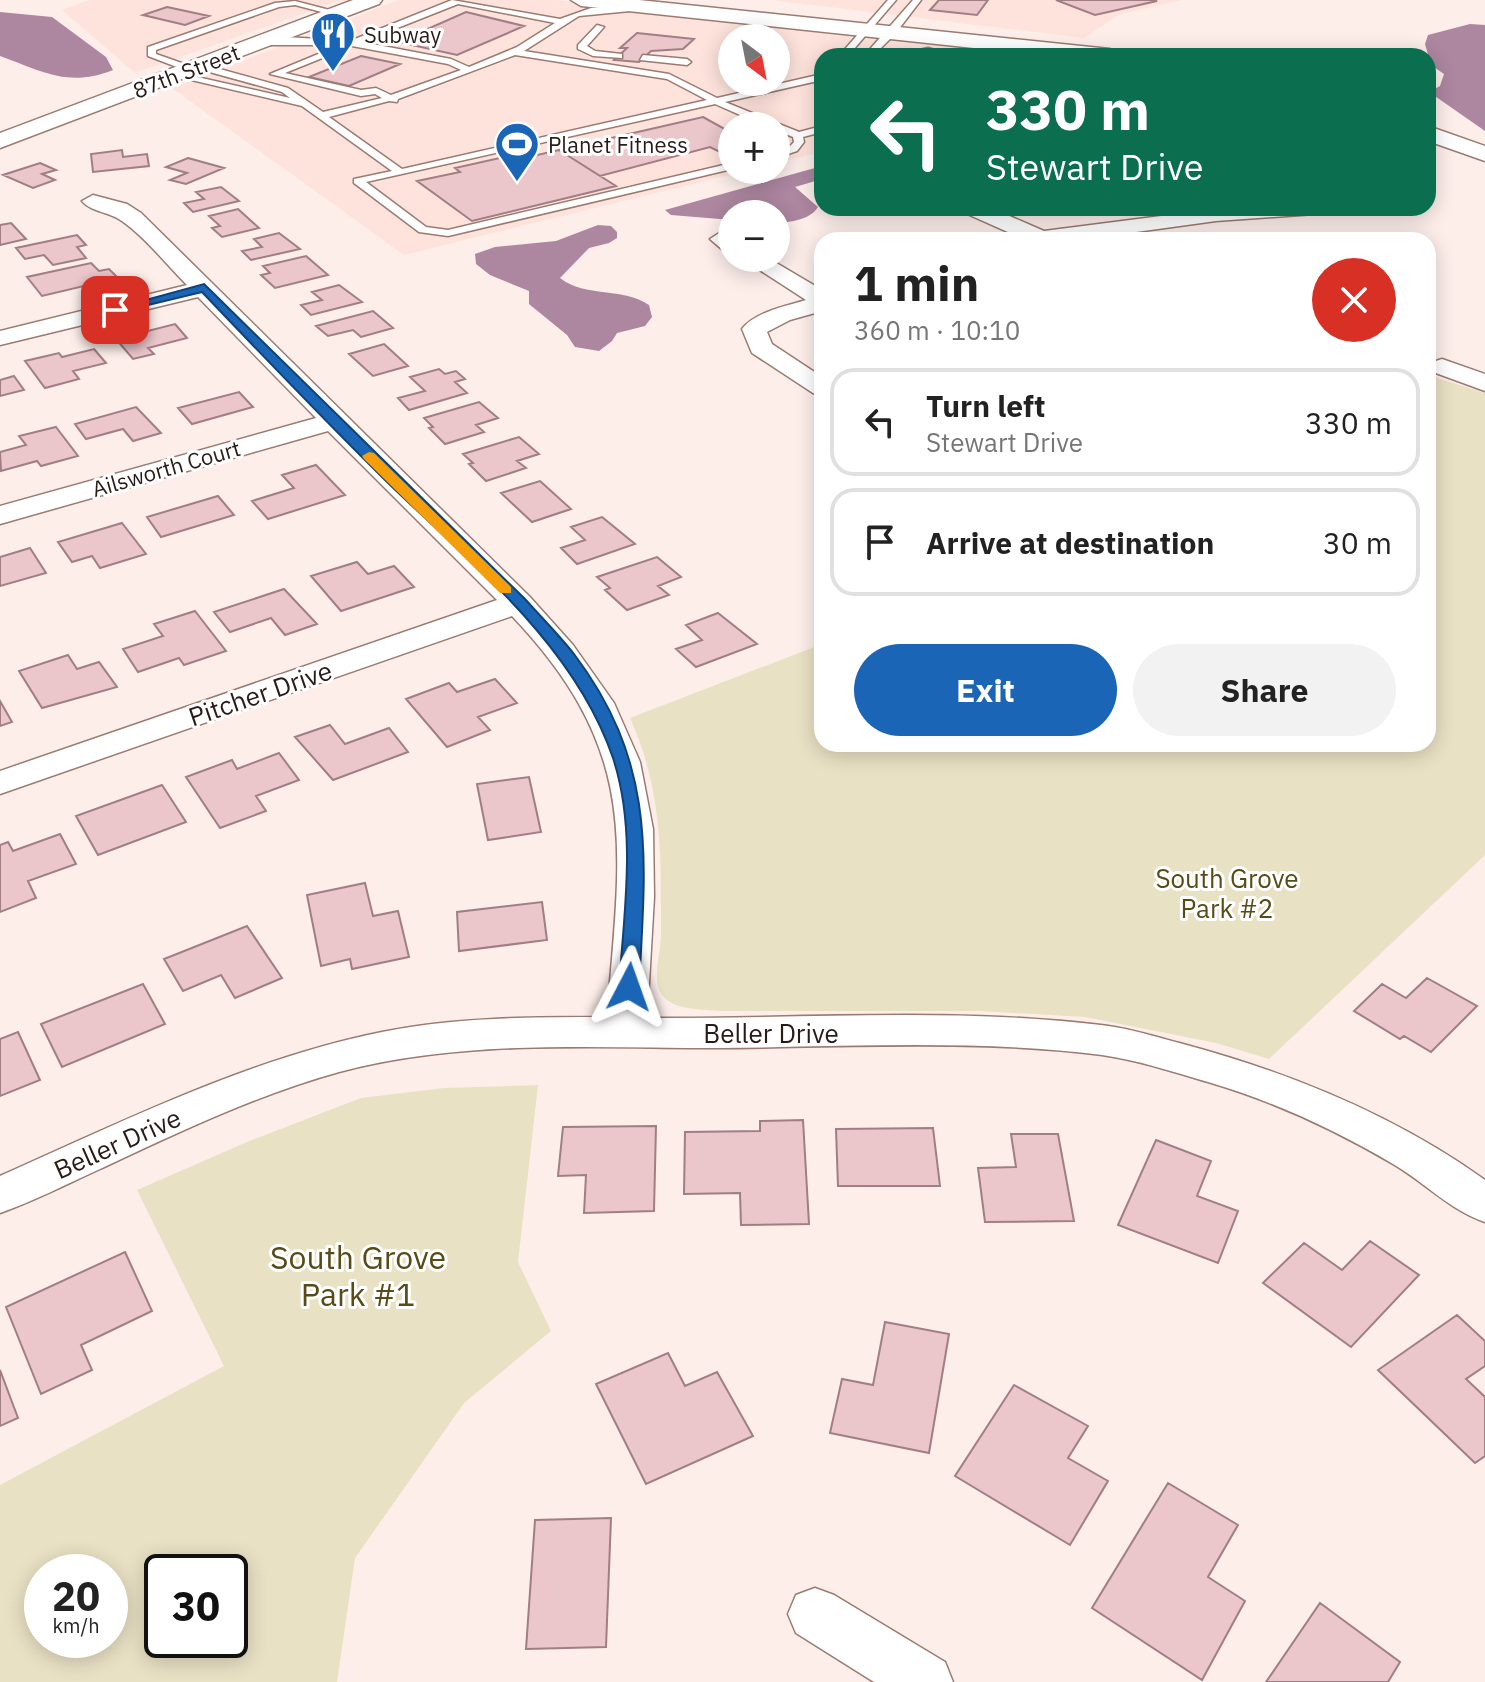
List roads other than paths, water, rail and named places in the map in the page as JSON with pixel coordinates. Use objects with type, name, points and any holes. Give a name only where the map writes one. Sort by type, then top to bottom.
[{"type":"main road","name":"87th Street","points":[[0,141],[372,0]]},
{"type":"main road","points":[[663,0],[868,25]]},
{"type":"main road","points":[[572,11],[638,7],[1049,40],[1088,48]]},
{"type":"main road","points":[[896,27],[986,48]]},
{"type":"main road","points":[[1436,139],[1485,154]]},
{"type":"street","points":[[93,201],[119,209],[133,218],[333,421],[519,603],[568,657],[590,689],[607,721],[625,772],[636,835],[626,1033]]},
{"type":"street","points":[[989,216],[1021,232]]},
{"type":"street","points":[[1099,232],[1170,216]]},
{"type":"street","points":[[1187,216],[1215,232]]},
{"type":"street","points":[[774,272],[814,297]]},
{"type":"street","points":[[0,338],[204,288]]},
{"type":"street","points":[[814,305],[782,315],[754,329],[761,348],[814,383]]},
{"type":"street","points":[[1442,367],[1485,383]]},
{"type":"street","name":"Ailsworth Court","points":[[0,515],[333,421]]},
{"type":"street","name":"Pitcher Drive","points":[[0,783],[519,603]]},
{"type":"street","name":"Beller Drive","points":[[0,1195],[248,1086],[342,1056],[457,1037],[626,1033],[983,1034],[1105,1040],[1251,1079],[1335,1112],[1453,1179],[1485,1204]]},
{"type":"street","points":[[815,1614],[925,1682]]},
{"type":"lane","points":[[262,0],[278,5]]},
{"type":"lane","points":[[849,48],[892,0]]},
{"type":"lane","points":[[876,48],[917,0]]},
{"type":"lane","points":[[394,100],[376,91],[361,93],[275,74],[457,1],[572,11]]},
{"type":"lane","points":[[305,104],[188,70],[152,56],[151,49],[278,5],[300,2],[337,13]]},
{"type":"lane","points":[[324,115],[394,100],[514,52],[543,38],[572,11]]},
{"type":"lane","points":[[600,27],[581,47],[593,53],[619,56]]},
{"type":"lane","points":[[259,43],[298,38],[350,44],[451,62],[467,70]]},
{"type":"lane","points":[[514,52],[669,77],[716,101],[798,135],[814,131]]},
{"type":"lane","points":[[643,58],[687,62]]},
{"type":"lane","points":[[188,70],[285,90],[400,172]]},
{"type":"lane","points":[[718,169],[448,233],[423,230],[358,181],[814,78]]},
{"type":"lane","points":[[790,150],[799,142],[798,135]]},
{"type":"place","name":"Subway","points":[[333,73]]},
{"type":"place","name":"Planet Fitness","points":[[517,183]]},
{"type":"park label","name":"South Grove Park #2","points":[[1227,893]]},
{"type":"park label","name":"South Grove Park #1","points":[[358,1276]]}]
